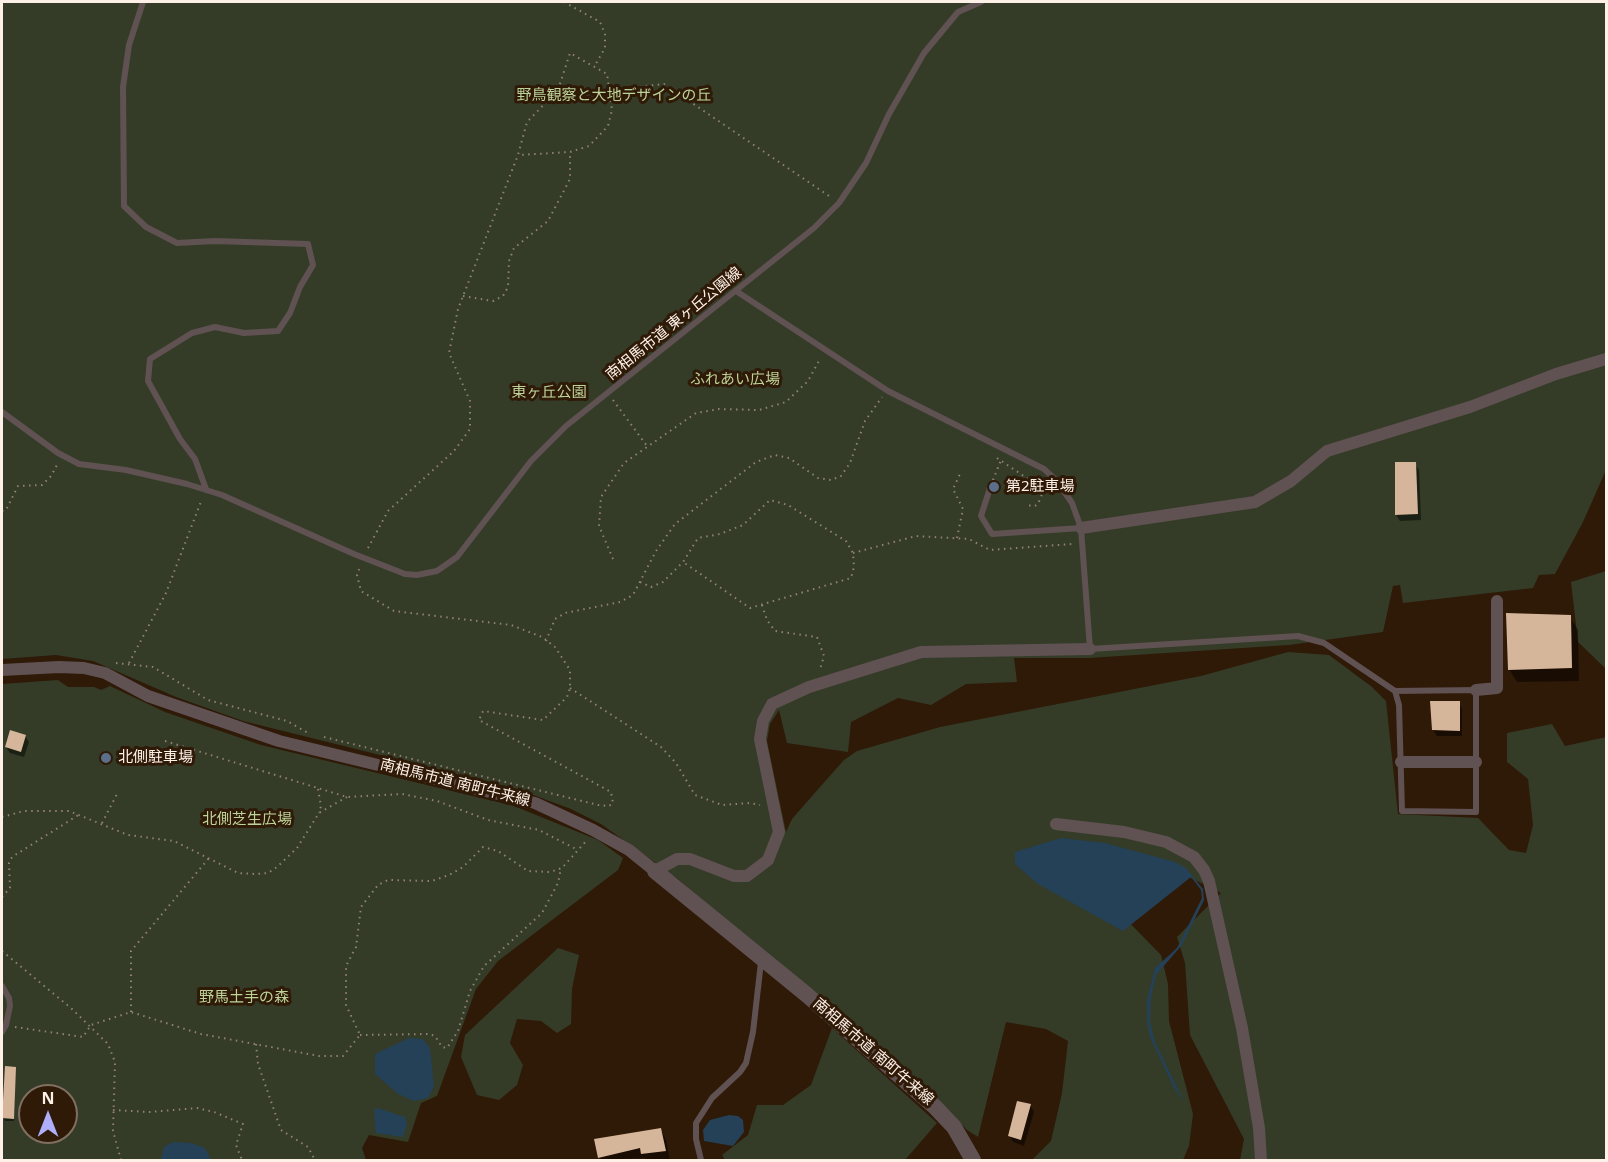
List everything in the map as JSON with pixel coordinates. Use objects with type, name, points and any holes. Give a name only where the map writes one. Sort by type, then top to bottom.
[{"type":"street","points":[[1082,528],[1255,502],[1291,480],[1327,451],[1470,407],[1556,374],[1606,359]]},
{"type":"street","points":[[1476,690],[1497,688],[1497,601]]},
{"type":"street","points":[[655,871],[678,859],[690,859],[726,875],[747,876],[768,860],[775,849],[779,832],[760,739],[763,721],[772,704],[813,686],[921,652],[1090,649]]},
{"type":"street","name":"南相馬市道 南町牛来線","points":[[2,670],[59,667],[84,668],[105,673],[148,696],[279,741],[513,796],[593,830],[629,850],[855,1035],[936,1107],[954,1127],[973,1161]]},
{"type":"street","points":[[1401,762],[1476,762]]},
{"type":"street","points":[[1056,824],[1124,832],[1166,842],[1194,856],[1204,870],[1209,881],[1242,1028],[1259,1128],[1262,1161]]},
{"type":"lane","points":[[143,2],[129,45],[123,87],[124,206],[146,227],[177,243],[215,241],[308,244],[313,265],[300,287],[291,313],[278,331],[244,333],[215,327],[192,333],[150,359],[148,381],[180,439],[195,459],[206,489]]},
{"type":"lane","name":"南相馬市道 東ヶ丘公園線","points":[[2,411],[61,455],[79,464],[126,470],[206,489],[372,562],[405,574],[429,573],[457,557],[531,461],[566,426],[736,291],[771,260],[814,228],[839,203],[866,163],[889,114],[924,53],[958,12],[981,2]]},
{"type":"lane","points":[[736,291],[888,391],[1044,469],[1057,481],[1072,503],[1082,528],[1090,649],[1298,636],[1324,643],[1395,691],[1476,690],[1476,812],[1402,811],[1399,705],[1395,691]]},
{"type":"lane","points":[[990,488],[981,516],[992,534],[1082,528]]},
{"type":"lane","points":[[701,1161],[696,1138],[696,1123],[712,1098],[740,1072],[746,1063],[753,1032],[762,958]]},
{"type":"lane","points":[[2,986],[9,998],[6,1025],[2,1032]]},
{"type":"path","points":[[564,2],[600,22],[605,34],[605,48],[594,67]]},
{"type":"path","points":[[518,155],[570,152],[589,146],[608,126],[612,110],[607,74],[570,53]]},
{"type":"path","points":[[610,90],[664,84],[839,203]]},
{"type":"path","points":[[463,296],[493,301],[503,296],[508,287],[509,261],[514,248],[548,221],[570,179],[570,152]]},
{"type":"path","points":[[613,559],[599,526],[601,497],[624,463],[696,413],[719,409],[759,410],[786,402],[808,381],[825,349]]},
{"type":"path","points":[[546,641],[555,619],[565,613],[620,602],[633,594],[675,524],[756,462],[775,455],[789,458],[818,478],[831,480],[842,476],[850,463],[865,422],[888,391]]},
{"type":"path","points":[[606,394],[616,402],[647,446]]},
{"type":"path","points":[[981,437],[980,448],[1040,487],[1042,494],[1038,504],[1025,505]]},
{"type":"path","points":[[997,471],[1006,450]]},
{"type":"path","points":[[2,511],[6,510],[18,486],[42,485],[46,482],[61,455]]},
{"type":"path","points":[[957,538],[963,509],[953,489],[960,474]]},
{"type":"path","points":[[129,663],[166,593],[206,489]]},
{"type":"path","points":[[639,582],[651,587],[663,582],[683,562],[698,538],[720,534],[743,525],[770,500],[788,505],[846,541],[853,553],[854,567],[851,578],[750,608],[683,562]]},
{"type":"path","points":[[853,553],[916,536],[969,539],[990,550],[1083,544]]},
{"type":"path","points":[[762,605],[767,620],[775,631],[817,637],[824,656],[820,669],[812,675],[813,686]]},
{"type":"path","points":[[570,688],[661,747],[676,763],[695,795],[722,805],[775,804]]},
{"type":"path","points":[[165,741],[347,796],[402,794],[428,799],[488,820],[539,830],[579,851]]},
{"type":"path","points":[[2,817],[24,811],[69,811],[128,835],[174,841],[238,873],[268,873],[297,848],[319,813],[321,806],[318,789]]},
{"type":"path","points":[[102,823],[117,794]]},
{"type":"path","points":[[319,813],[347,796]]},
{"type":"path","points":[[2,897],[10,888],[9,863],[12,858],[80,814]]},
{"type":"path","points":[[360,1035],[429,1034],[435,1036],[442,1047],[447,1048],[458,1030],[470,991],[484,966],[542,913],[558,883],[562,868],[579,851],[593,830]]},
{"type":"path","points":[[360,1035],[346,1005],[345,973],[356,947],[361,907],[378,885],[388,880],[432,881],[449,875],[463,867],[483,847],[498,851],[536,873],[562,868]]},
{"type":"path","points":[[131,1012],[131,951],[209,858]]},
{"type":"path","points":[[2,951],[105,1039],[113,1055],[113,1131],[121,1161]]},
{"type":"path","points":[[6,1025],[83,1037],[91,1025],[131,1012],[186,1031],[333,1057],[343,1056],[360,1035]]},
{"type":"path","points":[[256,1044],[258,1064],[281,1130],[308,1147],[315,1161]]},
{"type":"path","points":[[113,1110],[149,1112],[196,1108],[214,1112],[243,1124],[236,1145],[242,1161]]},
{"type":"green space","name":"東ヶ丘公園","points":[[2,2],[1606,2],[1606,470],[1583,522],[1555,574],[1539,575],[1533,588],[1403,603],[1400,585],[1393,586],[1383,632],[1289,645],[1089,658],[1014,658],[1017,682],[966,684],[931,705],[898,698],[851,722],[848,752],[787,743],[779,710],[770,724],[767,741],[786,832],[792,819],[820,787],[844,760],[857,751],[940,727],[1201,676],[1288,652],[1329,655],[1372,687],[1386,701],[1398,814],[1478,818],[1509,850],[1526,853],[1533,825],[1528,779],[1507,762],[1507,733],[1552,724],[1565,746],[1606,737],[1606,1160],[1240,1160],[1244,1139],[1190,1035],[1185,963],[1177,937],[1221,893],[1177,871],[1119,912],[1161,955],[1168,984],[1169,1021],[1193,1114],[1189,1146],[1183,1160],[1032,1160],[1051,1141],[1062,1093],[1068,1041],[1046,1029],[1006,1022],[978,1137],[967,1130],[952,1114],[678,879],[601,824],[571,809],[517,789],[243,721],[176,697],[93,661],[56,655],[2,659]]},
{"type":"green space","points":[[1606,571],[1606,669],[1578,642],[1571,582]]},
{"type":"green space","points":[[58,680],[68,687],[94,687],[101,690],[110,686],[165,712],[261,745],[514,806],[598,840],[623,858],[618,870],[498,961],[476,989],[437,1096],[421,1103],[408,1142],[369,1135],[362,1148],[366,1160],[2,1160],[2,684]]},
{"type":"green space","points":[[558,948],[579,955],[572,989],[571,1024],[557,1033],[541,1021],[517,1019],[510,1043],[523,1065],[517,1085],[499,1100],[477,1095],[461,1057],[465,1035]]},
{"type":"green space","points":[[832,1028],[937,1123],[905,1160],[725,1160],[722,1155],[748,1135],[757,1105],[783,1105],[811,1085]]},
{"type":"water","points":[[1061,838],[1105,843],[1175,862],[1186,868],[1203,889],[1204,900],[1182,945],[1156,975],[1151,997],[1150,1022],[1155,1042],[1184,1102],[1174,1088],[1150,1037],[1147,1000],[1155,968],[1177,948],[1202,898],[1201,890],[1191,877],[1123,931],[1038,884],[1015,864],[1015,852]]},
{"type":"water","points":[[409,1038],[423,1039],[430,1048],[434,1086],[428,1098],[414,1101],[398,1094],[375,1074],[375,1054]]},
{"type":"water","points":[[377,1108],[405,1117],[407,1124],[403,1137],[376,1133],[374,1110]]},
{"type":"water","points":[[729,1115],[738,1116],[743,1120],[744,1132],[733,1146],[704,1141],[703,1130],[710,1120]]},
{"type":"water","points":[[173,1142],[191,1143],[205,1148],[211,1160],[161,1160],[164,1147]]},
{"type":"building","points":[[1395,462],[1416,462],[1418,514],[1395,515]]},
{"type":"building","points":[[1506,613],[1571,615],[1572,668],[1508,670]]},
{"type":"building","points":[[1430,701],[1460,701],[1460,731],[1432,730]]},
{"type":"building","points":[[10,730],[26,735],[21,752],[5,747]]},
{"type":"building","points":[[5,1066],[16,1067],[14,1119],[2,1118]]},
{"type":"building","points":[[1017,1101],[1031,1104],[1021,1140],[1008,1136]]},
{"type":"building","points":[[661,1128],[666,1151],[641,1154],[640,1148],[598,1158],[594,1139]]},
{"type":"place","name":"第2駐車場","points":[[994,487]]},
{"type":"place","name":"北側駐車場","points":[[106,758]]},
{"type":"park label","name":"野鳥観察と大地デザインの丘","points":[[614,96]]},
{"type":"park label","name":"ふれあい広場","points":[[735,380]]},
{"type":"park label","name":"北側芝生広場","points":[[247,820]]},
{"type":"park label","name":"野馬土手の森","points":[[244,998]]}]
